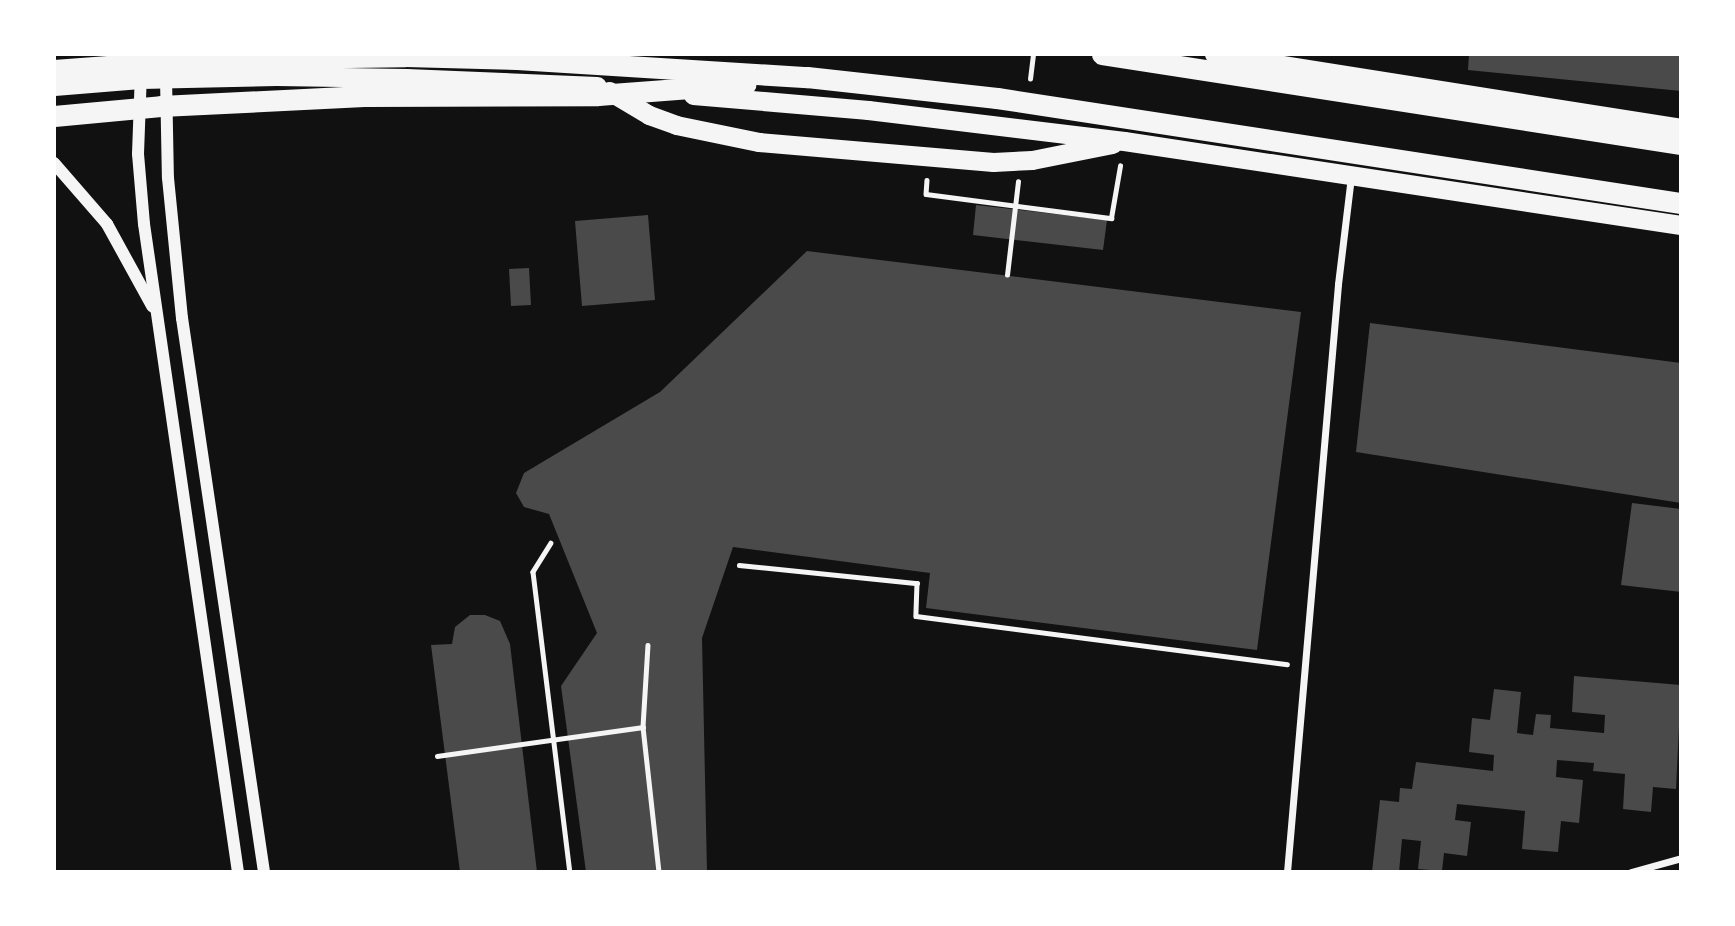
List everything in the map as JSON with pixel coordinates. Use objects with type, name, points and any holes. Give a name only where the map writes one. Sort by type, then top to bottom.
[{"type":"highway","points":[[1102,54],[1681,144]]},
{"type":"highway","points":[[1214,54],[1681,128]]},
{"type":"highway","points":[[54,69],[202,59],[405,56],[517,59],[807,77],[1011,100],[1681,203]]},
{"type":"highway","points":[[54,116],[160,106],[364,96],[639,93],[807,77]]},
{"type":"highway","points":[[54,86],[166,78],[406,78],[602,86],[868,110],[1124,141],[1681,225]]},
{"type":"highway","points":[[602,86],[649,115],[676,125],[759,142],[993,162],[1056,156],[1124,141]]},
{"type":"street","points":[[144,54],[139,79],[138,154],[156,315],[201,599],[238,872]]},
{"type":"street","points":[[166,78],[168,178],[182,318],[264,872]]},
{"type":"street","points":[[54,163],[107,224],[156,315]]},
{"type":"street","points":[[1287,872],[1351,175]]},
{"type":"street","points":[[1631,872],[1681,858]]},
{"type":"path","points":[[926,194],[1111,218],[1124,141]]},
{"type":"path","points":[[551,543],[533,572],[570,872]]},
{"type":"path","points":[[739,565],[917,583],[916,615],[1305,666]]},
{"type":"path","points":[[648,645],[643,727],[659,872]]},
{"type":"path","points":[[437,756],[643,727]]},
{"type":"building","points":[[1469,54],[1681,54],[1681,91],[1468,70]]},
{"type":"building","points":[[976,205],[1107,220],[1103,250],[973,235]]},
{"type":"building","points":[[648,215],[655,300],[582,306],[575,221]]},
{"type":"building","points":[[807,251],[1301,312],[1257,650],[926,608],[930,573],[733,547],[702,638],[707,872],[586,872],[561,686],[597,633],[549,514],[524,507],[516,493],[524,473],[660,392]]},
{"type":"building","points":[[529,268],[531,305],[511,306],[509,269]]},
{"type":"building","points":[[1370,323],[1681,363],[1681,503],[1356,452]]},
{"type":"building","points":[[1632,503],[1681,509],[1681,592],[1621,585]]},
{"type":"building","points":[[470,615],[485,615],[500,621],[510,644],[537,872],[460,872],[431,645],[452,644],[455,627]]},
{"type":"building","points":[[1574,676],[1681,685],[1676,789],[1653,787],[1651,812],[1623,809],[1625,774],[1593,771],[1594,763],[1557,760],[1556,777],[1583,780],[1579,823],[1561,821],[1558,852],[1522,849],[1525,811],[1457,804],[1455,820],[1471,822],[1467,856],[1444,853],[1442,871],[1418,869],[1421,841],[1402,839],[1399,872],[1372,872],[1380,800],[1399,802],[1400,788],[1412,789],[1416,762],[1493,771],[1494,755],[1469,752],[1472,718],[1490,720],[1494,689],[1521,692],[1517,733],[1533,735],[1536,714],[1551,715],[1550,728],[1604,733],[1605,715],[1572,712]]}]
